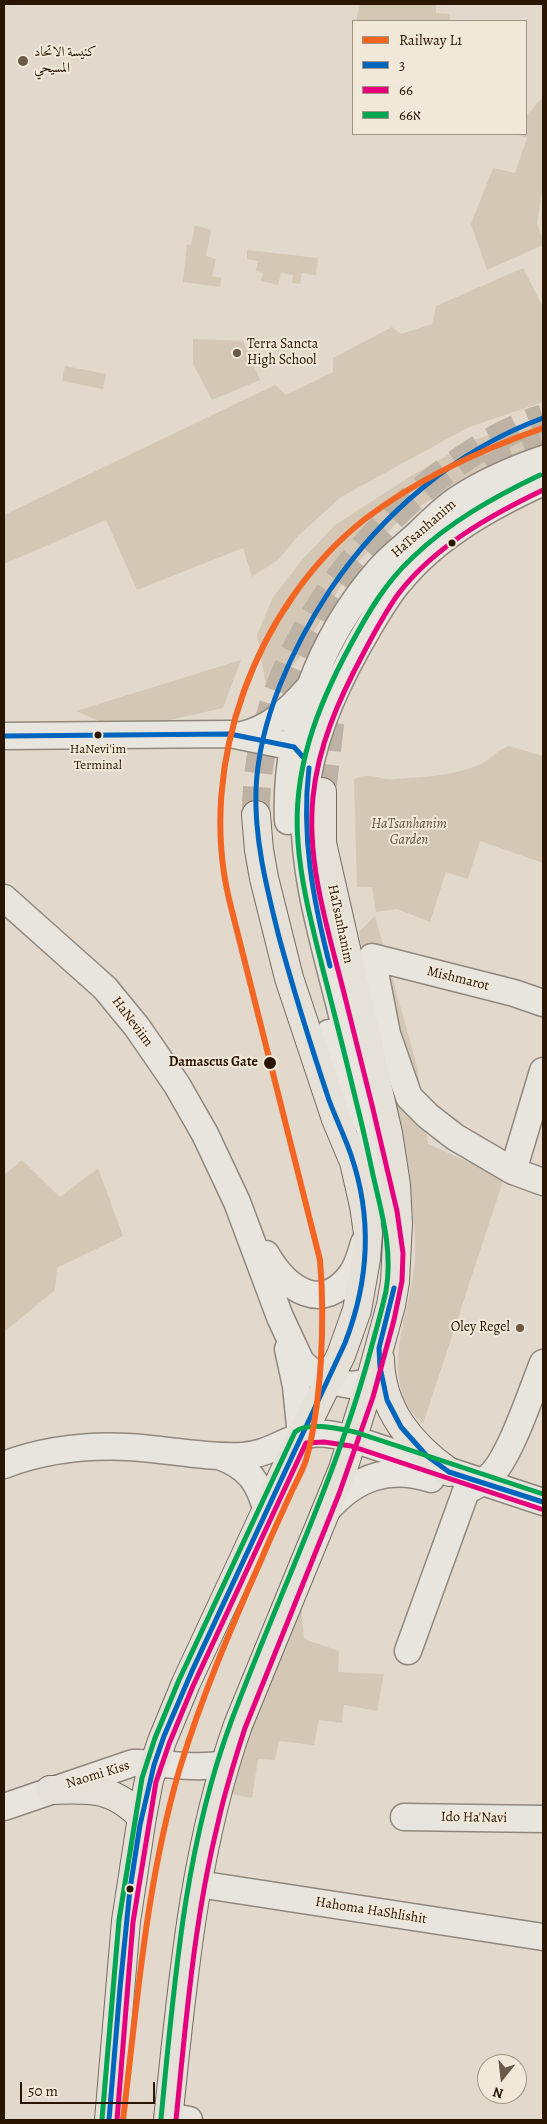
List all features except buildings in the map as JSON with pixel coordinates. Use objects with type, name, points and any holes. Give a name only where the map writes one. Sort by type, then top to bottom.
[{"type":"highway","name":"HaTsanhanim","points":[[175,2119],[181,2000],[198,1884],[224,1764],[353,1439],[391,1305],[396,1261],[398,1223],[396,1185],[388,1133],[322,843],[322,792]]},
{"type":"highway","points":[[109,2120],[126,1921],[142,1817],[158,1752],[186,1683],[301,1436],[341,1355],[357,1310],[365,1268],[368,1233],[354,1162],[336,1119],[290,978],[264,878],[256,815]]},
{"type":"highway","points":[[379,1348],[382,1381],[387,1400],[396,1419],[427,1456],[465,1482]]},
{"type":"highway","points":[[50,1790],[103,1792],[120,1798],[142,1817]]},
{"type":"street","name":"HaTsanhanim","points":[[354,1162],[336,1064],[303,925],[294,878],[287,804],[288,781],[294,748],[310,686],[318,666],[343,618],[380,568],[457,500],[508,472],[543,459]]},
{"type":"street","name":"HaTsanhanim","points":[[396,1261],[392,1229],[367,1111],[321,931],[311,879],[304,823],[309,768],[326,713],[348,664],[385,601],[400,581],[447,536],[473,518],[536,491]]},
{"type":"street","points":[[242,736],[259,730],[277,720],[310,686]]},
{"type":"street","points":[[4,736],[218,734],[242,736],[294,748],[304,758],[309,768]]},
{"type":"street","name":"HaNeviim","points":[[4,898],[101,983],[137,1027],[177,1085],[205,1134],[237,1202],[276,1270],[294,1288],[308,1293],[323,1294],[340,1286],[353,1272],[368,1233]]},
{"type":"street","name":"Mishmarot","points":[[513,1171],[454,1137],[428,1116],[409,1097],[390,1044],[372,957],[505,991],[543,1003]]},
{"type":"street","points":[[543,1072],[513,1171],[543,1182]]},
{"type":"street","name":"HaNeviim","points":[[237,1202],[280,1317],[301,1362],[318,1377],[329,1382],[351,1385],[370,1382]]},
{"type":"street","name":"HaNeviim","points":[[280,1317],[295,1378],[301,1436]]},
{"type":"street","points":[[4,1465],[46,1452],[86,1447],[128,1447],[218,1456],[245,1456],[267,1451],[301,1436],[318,1434],[353,1439],[465,1482],[490,1476],[504,1456],[543,1363]]},
{"type":"street","points":[[218,1456],[244,1468],[252,1477],[260,1490],[267,1512]]},
{"type":"street","points":[[326,1510],[347,1489],[362,1480],[382,1475],[414,1475],[465,1482],[543,1502]]},
{"type":"street","points":[[408,1651],[465,1482]]},
{"type":"street","name":"Naomi Kiss","points":[[4,1788],[125,1747],[158,1752],[194,1767],[206,1768],[224,1764]]},
{"type":"street","name":"Naomi Kiss","points":[[4,1807],[133,1763],[158,1752]]},
{"type":"street","name":"Ido Ha'Navi","points":[[404,1817],[543,1819]]},
{"type":"street","name":"Hahoma HaShlishit","points":[[198,1884],[543,1937]]},
{"type":"green space","points":[[360,4],[436,4],[436,13],[450,14],[450,20],[356,20]]},
{"type":"green space","points":[[542,98],[543,184],[537,224],[543,239],[543,245],[487,270],[471,224],[493,168],[515,173],[527,138],[518,135],[527,135],[527,115]]},
{"type":"green space","points":[[195,225],[211,230],[206,256],[216,259],[212,276],[221,278],[220,287],[183,282],[187,244],[191,245]]},
{"type":"green space","points":[[247,250],[318,258],[316,275],[302,273],[300,284],[292,283],[293,275],[281,273],[278,285],[261,281],[263,273],[256,271],[258,261],[247,259]]},
{"type":"green space","points":[[523,268],[543,307],[543,402],[467,428],[341,497],[298,536],[279,559],[252,577],[243,548],[137,590],[106,520],[4,564],[4,515],[275,385],[286,395],[333,372],[333,358],[392,327],[401,334],[432,324],[436,306]]},
{"type":"green space","points":[[193,339],[243,341],[260,380],[212,400],[193,364]]},
{"type":"green space","points":[[65,366],[106,374],[103,389],[62,381]]},
{"type":"green space","points":[[543,416],[543,450],[427,502],[406,514],[358,562],[338,590],[300,657],[272,690],[266,686],[257,635],[273,597],[302,560],[335,525],[411,476],[474,440]]},
{"type":"green space","points":[[241,660],[223,708],[139,727],[106,724],[76,711]]},
{"type":"green space","name":"HaTsanhanim Garden","points":[[509,746],[543,756],[543,863],[480,841],[468,879],[446,872],[430,922],[397,909],[376,912],[372,887],[357,887],[354,779],[370,776],[395,779],[436,776],[457,772],[485,762],[500,750]]},
{"type":"green space","points":[[375,916],[417,1066],[428,1144],[504,1178],[423,1424],[408,1407],[401,1389],[398,1371],[398,1352],[413,1278],[415,1237],[405,1169],[379,1063],[359,932]]},
{"type":"green space","points":[[22,1160],[60,1197],[98,1168],[123,1236],[57,1268],[55,1290],[4,1332],[4,1175]]},
{"type":"green space","points":[[301,1600],[304,1639],[339,1651],[338,1672],[384,1674],[377,1711],[344,1705],[342,1723],[319,1720],[314,1745],[279,1741],[275,1760],[258,1759],[252,1798],[232,1794],[252,1723]]},
{"type":"tunnel","points":[[256,815],[260,764],[270,715],[288,667],[311,621],[339,578],[372,538],[408,502],[447,470],[493,440],[543,418]]},
{"type":"tunnel","points":[[488,469],[543,443]]},
{"type":"tunnel","points":[[322,792],[331,716]]},
{"type":"rail line","name":"L1","points":[[123,2120],[150,1900],[158,1857],[179,1771],[217,1663],[306,1460],[316,1413],[319,1387],[322,1334],[320,1260],[229,899],[221,847],[221,795],[229,742],[244,691],[266,641],[293,596],[327,554],[365,519],[428,478],[473,456],[543,428]]},
{"type":"transit line","name":"3","points":[[109,2120],[130,1889],[140,1825],[154,1765],[164,1736],[192,1671],[345,1343],[353,1320],[363,1273],[365,1226],[358,1179],[349,1148],[329,1100],[309,1039],[279,937],[262,864],[257,826],[256,789],[263,737],[280,685],[291,660],[316,612],[350,562],[397,511],[451,466],[511,431],[543,418]]},
{"type":"transit line","name":"66א","points":[[161,2119],[176,1968],[183,1918],[202,1818],[231,1722],[321,1498],[354,1406],[384,1300],[388,1276],[383,1218],[304,889],[297,816],[303,765],[317,716],[338,669],[370,610],[393,578],[426,545],[441,533],[489,501],[540,475]]},
{"type":"transit line","name":"66","points":[[176,2120],[187,2008],[197,1933],[210,1860],[227,1787],[245,1728],[339,1494],[373,1397],[394,1320],[402,1281],[403,1253],[397,1211],[316,875],[312,823],[313,797],[320,759],[331,723],[354,671],[389,608],[413,576],[465,533],[543,490]]},
{"type":"transit line","name":"3","points":[[4,736],[230,734],[294,747],[303,757]]},
{"type":"transit line","name":"3","points":[[309,768],[307,818],[310,868],[318,917],[330,966]]},
{"type":"transit line","name":"3","points":[[394,1288],[379,1348],[380,1367],[387,1400],[401,1427],[427,1456],[449,1472],[543,1502]]},
{"type":"transit line","name":"66א","points":[[102,2119],[119,1920],[142,1778],[155,1738],[179,1680],[295,1432],[316,1426],[355,1432],[543,1494]]},
{"type":"transit line","name":"66","points":[[117,2120],[133,1922],[156,1782],[169,1744],[193,1686],[306,1443],[324,1442],[351,1446],[541,1509]]},
{"type":"place","name":"كنيسة الاتحاد المسيحي","points":[[23,61]]},
{"type":"place","name":"Terra Sancta High School","points":[[237,353]]},
{"type":"place","name":"HaNevi'im Terminal","points":[[98,735]]},
{"type":"place","name":"Damascus Gate","points":[[270,1063]]},
{"type":"place","name":"Oley Regel","points":[[520,1328]]}]
